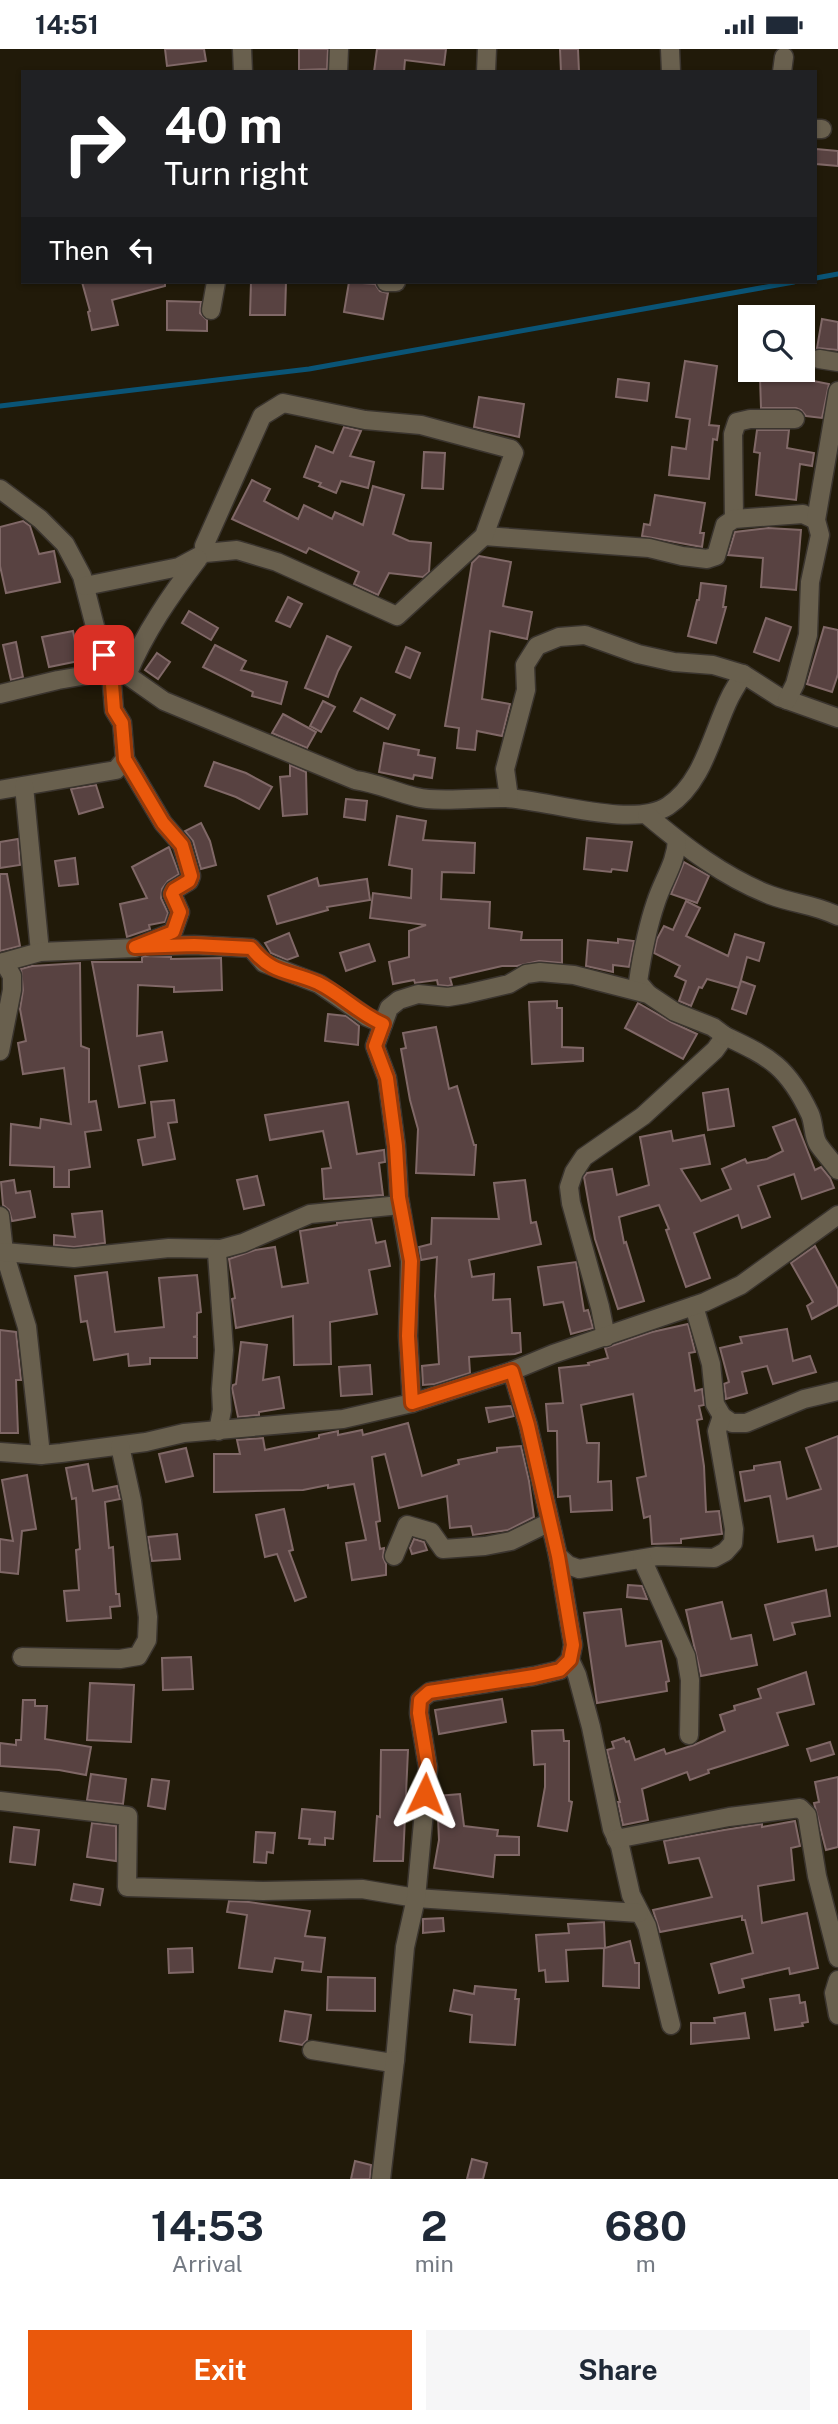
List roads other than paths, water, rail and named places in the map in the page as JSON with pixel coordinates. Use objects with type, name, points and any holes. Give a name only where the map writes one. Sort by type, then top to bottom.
[{"type":"street","points":[[242,49],[243,70]]},
{"type":"street","points":[[338,70],[339,49]]},
{"type":"street","points":[[486,70],[487,49]]},
{"type":"street","points":[[670,49],[671,70]]},
{"type":"street","points":[[211,310],[216,284]]},
{"type":"street","points":[[818,359],[838,362]]},
{"type":"street","points":[[787,700],[795,684],[808,635],[810,582],[820,535],[816,520],[838,391]]},
{"type":"street","points":[[85,586],[180,567],[202,555],[237,551],[277,562],[397,616],[484,536],[514,453],[511,449],[421,425],[365,420],[283,403],[262,416],[202,555],[163,606],[119,673],[114,710],[122,723],[125,759],[163,823],[182,845],[191,876],[189,881],[172,894],[180,912],[173,932],[135,947]]},
{"type":"street","points":[[734,519],[733,435],[737,422],[750,419],[794,419]]},
{"type":"street","points":[[0,489],[40,519],[65,544],[82,576],[98,638],[119,673],[164,701],[355,780],[377,783],[418,798],[509,798],[571,809],[647,815],[667,807],[686,790],[702,764],[731,695],[743,674]]},
{"type":"street","points":[[484,536],[649,548],[707,559],[716,556],[725,525],[734,519],[803,514],[816,520]]},
{"type":"street","points":[[509,798],[505,769],[526,690],[525,665],[537,646],[559,637],[585,635],[638,654],[713,665],[743,674],[787,700],[838,718]]},
{"type":"street","points":[[0,694],[58,680],[119,673]]},
{"type":"street","points":[[0,790],[116,770],[125,759]]},
{"type":"street","points":[[24,786],[40,952]]},
{"type":"street","points":[[647,815],[707,863],[771,895],[819,907],[838,916]]},
{"type":"street","points":[[677,840],[676,856],[656,901],[638,982],[648,994],[676,1012],[713,1027],[725,1036],[764,1054],[785,1072],[798,1088],[812,1119],[816,1142],[838,1170]]},
{"type":"street","points":[[0,1051],[12,990],[12,976],[2,962],[40,952],[194,945],[251,948],[264,963],[319,984],[367,1017],[383,1024]]},
{"type":"street","points":[[412,1403],[408,1336],[411,1261],[400,1205],[387,1078],[375,1046],[389,1008],[399,1000],[418,994],[448,997],[466,994],[509,984],[526,974],[540,972],[574,975],[648,994]]},
{"type":"street","points":[[606,1337],[571,1203],[569,1187],[574,1172],[584,1157],[643,1116],[715,1050],[725,1036]]},
{"type":"street","points":[[4,1252],[74,1258],[169,1248],[221,1249],[243,1243],[310,1214],[400,1205]]},
{"type":"street","points":[[0,1452],[41,1455],[120,1445],[184,1433],[343,1419],[412,1403],[512,1371],[553,1354],[694,1306],[741,1285],[838,1215]]},
{"type":"street","points":[[0,1216],[4,1252],[27,1327],[41,1455]]},
{"type":"street","points":[[218,1431],[222,1410],[220,1389],[224,1350],[216,1262],[217,1253],[221,1249]]},
{"type":"street","points":[[694,1306],[711,1364],[715,1404],[722,1416],[732,1423],[746,1423],[804,1399],[838,1391]]},
{"type":"street","points":[[381,2179],[405,1947],[416,1898],[428,1768],[419,1713],[420,1700],[429,1692],[560,1670],[570,1660],[573,1645],[551,1523],[512,1371]]},
{"type":"street","points":[[558,1556],[568,1565],[579,1569],[657,1556],[714,1558],[725,1552],[733,1543],[734,1529],[717,1431],[722,1416]]},
{"type":"street","points":[[22,1657],[120,1659],[138,1656],[147,1640],[148,1617],[132,1501],[120,1445]]},
{"type":"street","points":[[394,1556],[407,1525],[431,1532],[443,1549],[511,1541],[551,1523]]},
{"type":"street","points":[[642,1559],[686,1656],[690,1680],[689,1735]]},
{"type":"street","points":[[570,1660],[577,1675],[591,1727],[612,1829],[631,1895],[647,1926],[671,2025]]},
{"type":"street","points":[[0,1801],[128,1816],[127,1887],[263,1891],[362,1889],[416,1898],[639,1913]]},
{"type":"street","points":[[617,1839],[729,1817],[800,1808],[807,1815],[817,1877],[838,1958]]},
{"type":"street","points":[[838,1980],[834,1993],[838,2015]]},
{"type":"street","points":[[312,2050],[386,2062],[395,2060]]},
{"type":"waterway","points":[[817,278],[838,274]]},
{"type":"waterway","points":[[0,406],[309,369],[783,284]]}]
